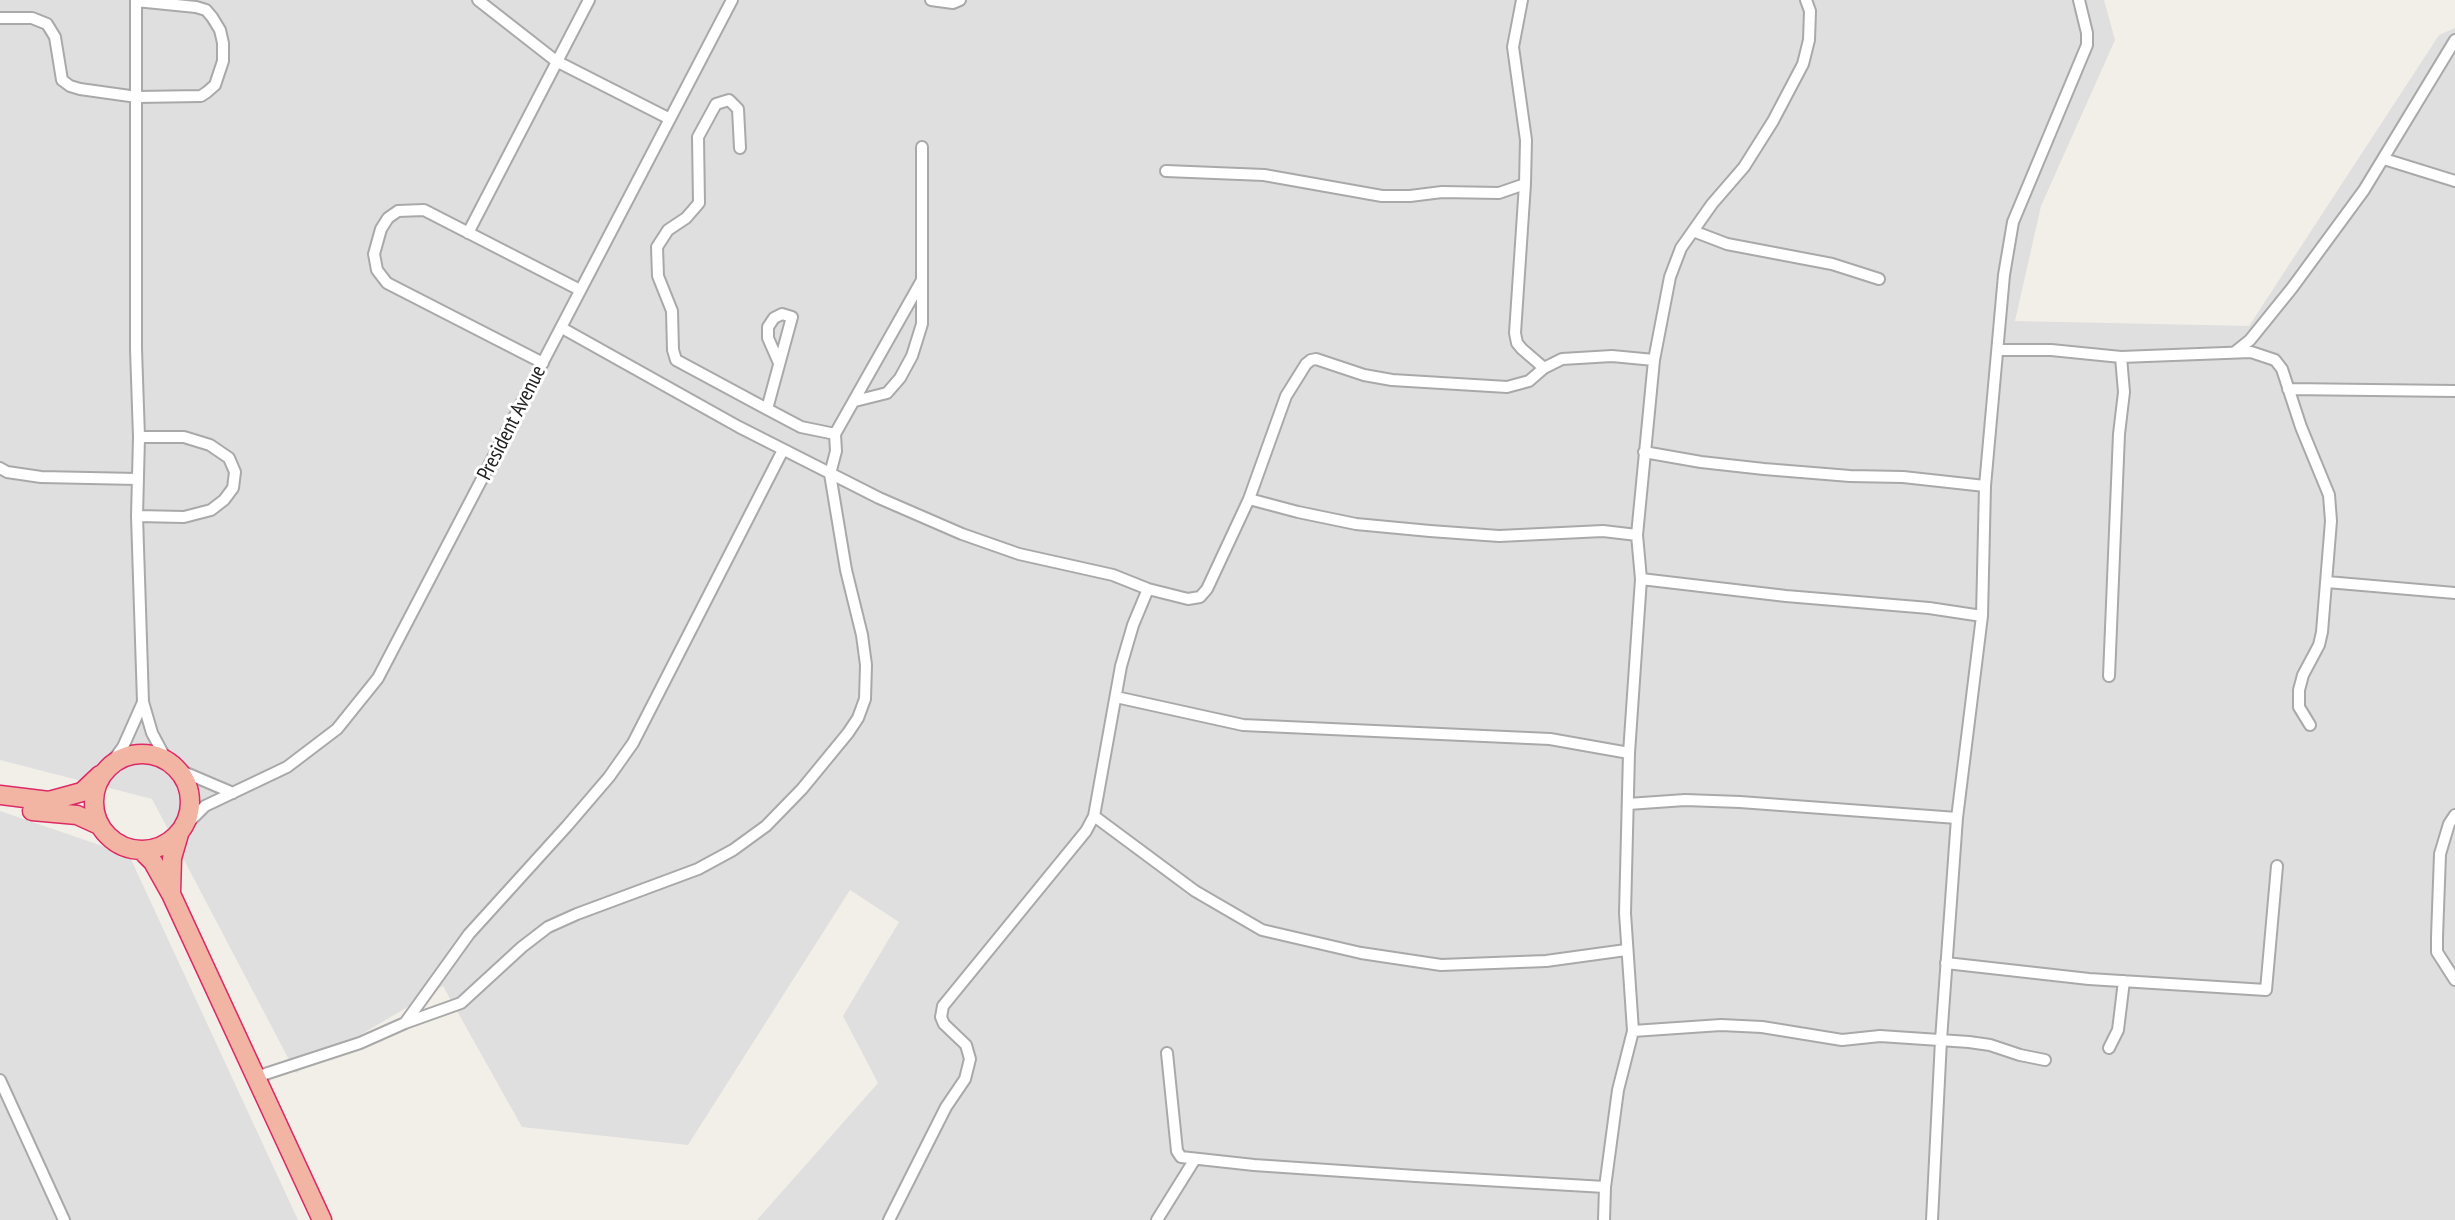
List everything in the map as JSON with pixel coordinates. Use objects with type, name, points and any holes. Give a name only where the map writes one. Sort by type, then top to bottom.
[{"type":"highway","points":[[0,795],[50,801],[82,792],[106,769],[122,758],[136,754],[151,754],[172,765],[187,782],[191,796],[190,811],[172,858],[171,894]]},
{"type":"highway","points":[[99,825],[94,812],[93,798],[96,784],[106,769]]},
{"type":"highway","points":[[0,806],[77,815],[99,825],[117,844],[142,851],[156,849],[169,843],[182,829]]},
{"type":"highway","points":[[142,851],[153,862],[171,894],[322,1220]]},
{"type":"street","points":[[0,18],[32,18],[47,24],[56,38],[62,80],[70,86],[137,97],[201,96],[207,93],[220,76],[223,43],[220,30],[206,10],[136,0],[137,97],[136,349],[139,437],[137,516],[143,702],[152,733],[172,765],[232,793]]},
{"type":"street","points":[[478,0],[556,61],[670,119]]},
{"type":"street","points":[[468,233],[589,0]]},
{"type":"street","name":"President Avenue","points":[[182,829],[206,806],[287,767],[337,729],[378,678],[732,0]]},
{"type":"street","points":[[931,0],[953,3],[960,0]]},
{"type":"street","points":[[1522,0],[1513,47],[1526,140],[1515,333],[1517,343],[1544,368]]},
{"type":"street","points":[[1604,1220],[1605,1187],[1618,1090],[1633,1031],[1626,950],[1629,753],[1641,579],[1637,535],[1654,360],[1670,276],[1681,248],[1712,204],[1744,167],[1773,121],[1803,64],[1809,40],[1810,11],[1806,0]]},
{"type":"street","points":[[1932,1220],[1946,963],[1957,818],[1982,616],[1985,486],[1999,350],[2001,304],[2013,222],[2087,45],[2087,33],[2079,0]]},
{"type":"street","points":[[2235,352],[2250,340],[2292,288],[2384,159],[2455,40]]},
{"type":"street","points":[[740,147],[738,110],[729,100],[716,104],[698,136],[699,203],[686,218],[668,230],[657,247],[658,276],[672,310],[673,350],[676,360],[801,427],[835,434]]},
{"type":"street","points":[[855,401],[887,393],[900,378],[912,356],[922,324],[922,147]]},
{"type":"street","points":[[2384,159],[2455,181]]},
{"type":"street","points":[[1166,171],[1264,176],[1382,196],[1410,196],[1442,192],[1499,193],[1525,184]]},
{"type":"street","points":[[543,363],[394,289],[377,270],[374,245],[388,218],[398,211],[424,210],[580,290]]},
{"type":"street","points":[[1692,231],[1727,244],[1832,264],[1879,279]]},
{"type":"street","points":[[256,1077],[360,1043],[405,1023],[461,1003],[522,947],[548,927],[698,869],[733,850],[773,819],[802,789],[848,733],[858,718],[865,699],[866,665],[862,635],[846,570],[830,474],[836,451],[835,434],[922,280]]},
{"type":"street","points":[[562,328],[783,450],[879,498],[962,534],[1019,554],[1113,575],[1148,589],[1188,599],[1200,597],[1207,590],[1249,499],[1286,396],[1302,369],[1311,360],[1316,359],[1364,375],[1392,380],[1507,387],[1528,381],[1544,368],[1562,359],[1612,356],[1654,360]]},
{"type":"street","points":[[1999,350],[2051,350],[2121,357],[2235,352],[2262,354],[2275,360],[2282,369],[2329,495],[2331,520],[2327,582],[2319,645],[2303,675],[2299,690],[2299,707],[2310,725]]},
{"type":"street","points":[[2109,676],[2124,392],[2121,357]]},
{"type":"street","points":[[767,409],[779,363]]},
{"type":"street","points":[[2288,389],[2455,391]]},
{"type":"street","points":[[137,516],[184,517],[211,510],[224,500],[233,488],[235,472],[229,458],[210,445],[184,437],[139,437]]},
{"type":"street","points":[[405,1023],[469,934],[567,826],[609,777],[633,743],[783,450]]},
{"type":"street","points":[[1644,452],[1754,468],[1850,476],[1903,477],[1985,486]]},
{"type":"street","points":[[0,468],[7,472],[41,477],[137,479]]},
{"type":"street","points":[[1249,499],[1356,524],[1430,531],[1499,536],[1603,531],[1637,535]]},
{"type":"street","points":[[1641,579],[1786,596],[1918,607],[1982,616]]},
{"type":"street","points":[[2327,582],[2455,593]]},
{"type":"street","points":[[889,1220],[946,1107],[965,1079],[970,1059],[966,1045],[944,1024],[941,1017],[943,1006],[1086,831],[1094,816],[1121,666],[1133,625],[1148,589]]},
{"type":"street","points":[[1116,697],[1243,724],[1550,739],[1629,753]]},
{"type":"street","points":[[106,769],[123,747],[143,702]]},
{"type":"street","points":[[1628,804],[1685,800],[1740,802],[1957,818]]},
{"type":"street","points":[[2455,815],[2449,824],[2440,854],[2437,952],[2455,980]]},
{"type":"street","points":[[1094,816],[1195,891],[1262,930],[1361,952],[1441,965],[1546,961],[1626,950]]},
{"type":"street","points":[[1946,963],[2124,981],[2266,990],[2277,866]]},
{"type":"street","points":[[2109,1048],[2118,1030],[2124,981]]},
{"type":"street","points":[[1633,1031],[1721,1025],[1762,1027],[1842,1040],[1880,1036],[1990,1045],[2020,1055],[2046,1060]]},
{"type":"street","points":[[1167,1053],[1177,1151],[1181,1157],[1416,1176],[1605,1187]]},
{"type":"street","points":[[0,1080],[64,1220]]},
{"type":"street","points":[[1157,1220],[1195,1159]]},
{"type":"shaded area","points":[[0,0],[2104,0],[2115,40],[2041,206],[2015,321],[2249,326],[2439,35],[2455,28],[2455,1220],[757,1220],[878,1083],[843,1016],[899,922],[850,890],[688,1145],[522,1127],[443,986],[296,1073],[152,799],[0,760]]},
{"type":"shaded area","points":[[0,811],[129,855],[298,1220],[0,1220]]}]
